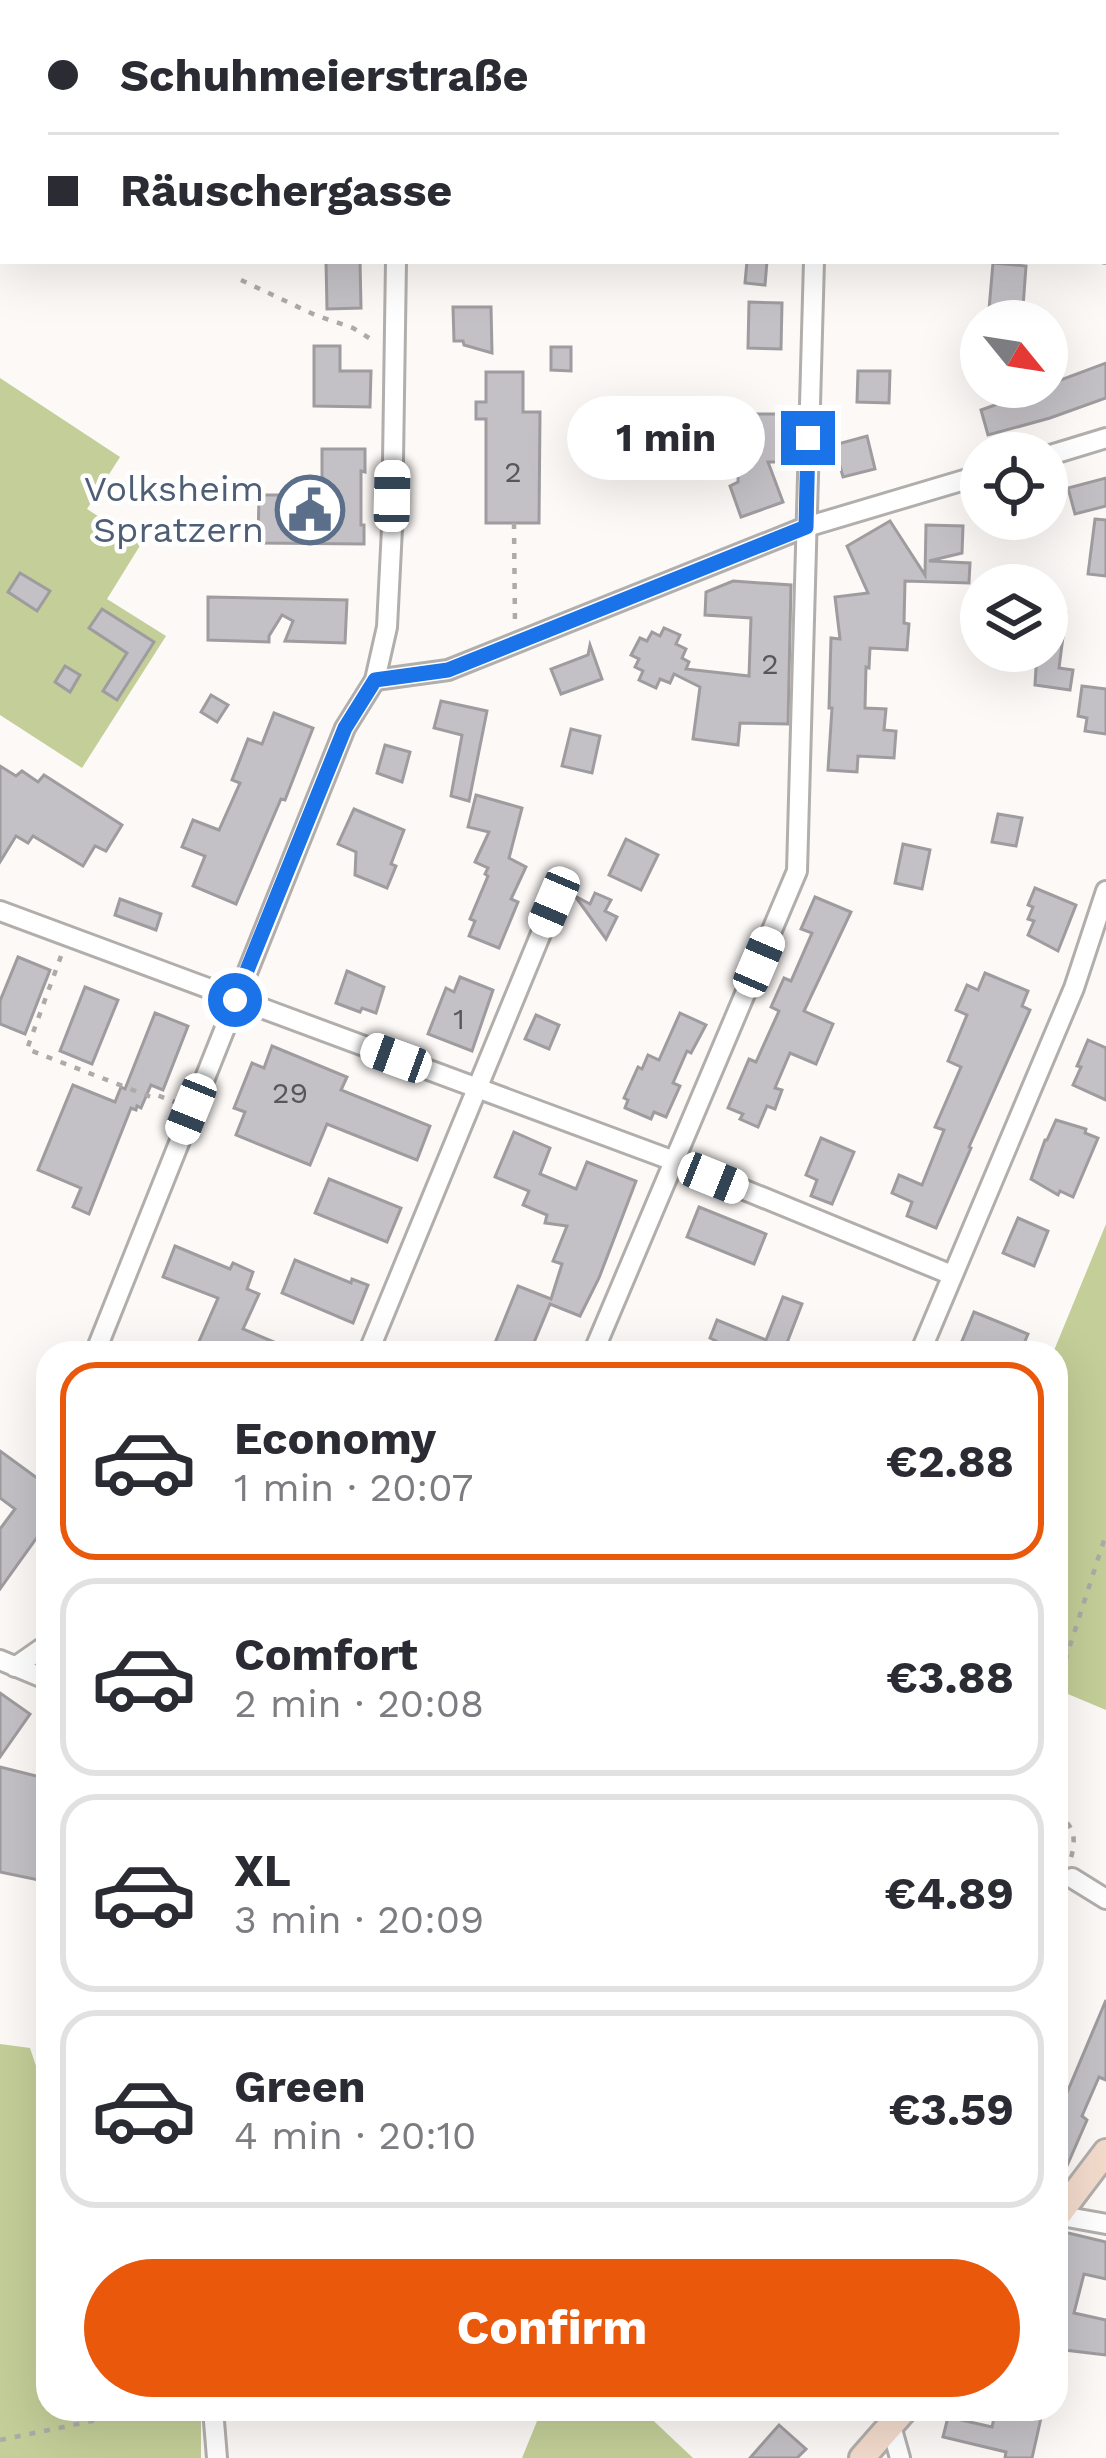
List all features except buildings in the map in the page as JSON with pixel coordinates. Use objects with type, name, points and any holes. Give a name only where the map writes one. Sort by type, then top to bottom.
[{"type":"main road","points":[[1068,2202],[1106,2152]]},
{"type":"main road","points":[[862,2458],[895,2421]]},
{"type":"street","points":[[99,1341],[345,728],[375,680],[387,627],[396,264]]},
{"type":"street","points":[[598,1341],[797,871],[814,264]]},
{"type":"street","points":[[1068,450],[1106,438]]},
{"type":"street","points":[[375,680],[448,670],[806,527],[960,481]]},
{"type":"street","points":[[925,1341],[1074,988],[1106,890]]},
{"type":"street","points":[[373,1341],[554,902]]},
{"type":"street","points":[[0,911],[674,1161],[952,1275]]},
{"type":"street","points":[[8,1664],[36,1650]]},
{"type":"street","points":[[8,1664],[36,1675]]},
{"type":"street","points":[[1072,1878],[1106,1899]]},
{"type":"street","points":[[1068,2218],[1106,2224]]},
{"type":"street","points":[[214,2421],[217,2458]]},
{"type":"street","points":[[898,2421],[900,2458]]},
{"type":"path","points":[[241,280],[352,328],[394,353]]},
{"type":"path","points":[[514,523],[515,644]]},
{"type":"path","points":[[68,937],[27,1049],[191,1109]]},
{"type":"path","points":[[1068,1652],[1106,1534]]},
{"type":"path","points":[[1068,1821],[1075,1834],[1068,1873],[1072,1878]]},
{"type":"path","points":[[0,2440],[93,2421]]},
{"type":"green space","points":[[0,378],[120,457],[87,509],[141,544],[107,599],[166,636],[82,768],[0,715]]},
{"type":"green space","points":[[1106,1224],[1106,1710],[1068,1694],[1068,1341],[1058,1341]]},
{"type":"green space","points":[[0,2044],[30,2048],[36,2066],[36,2421],[201,2421],[201,2458],[0,2458]]},
{"type":"green space","points":[[537,2421],[654,2421],[693,2458],[522,2458]]},
{"type":"place","name":"Volksheim Spratzern","points":[[310,510]]},
{"type":"route","points":[[235,1000],[345,728],[375,680],[448,670],[806,527],[808,438]]}]
